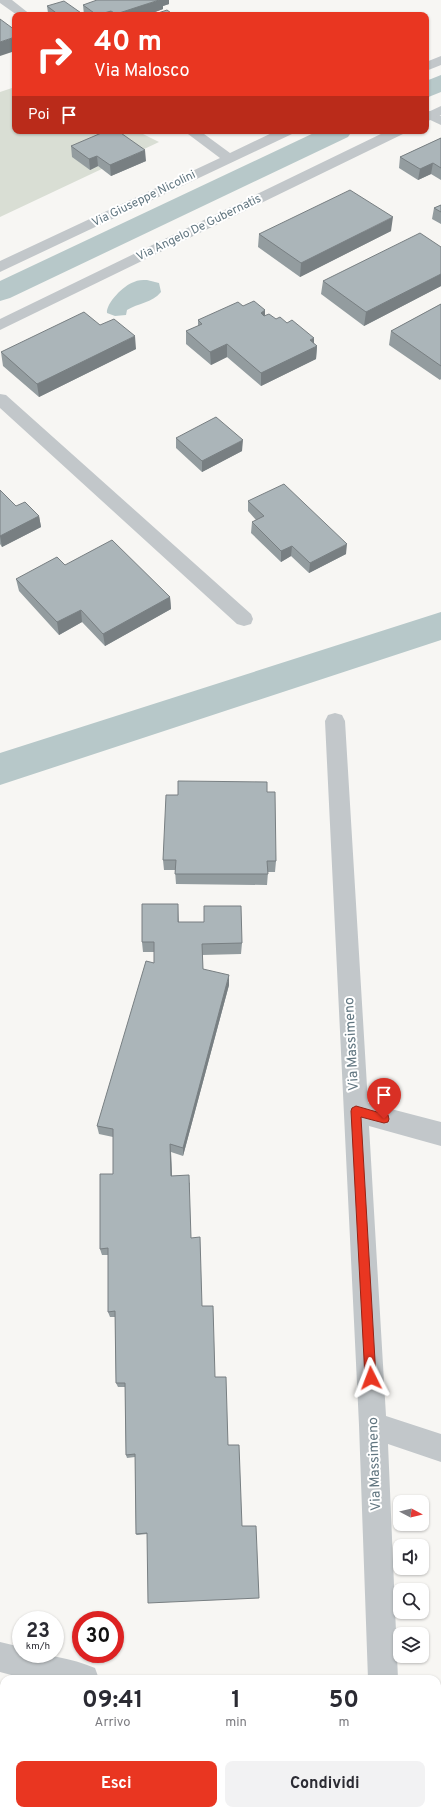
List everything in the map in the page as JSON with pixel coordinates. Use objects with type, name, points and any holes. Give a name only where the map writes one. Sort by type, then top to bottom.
[{"type":"street","points":[[4,0],[21,12]]},
{"type":"street","points":[[429,66],[441,60]]},
{"type":"street","points":[[195,134],[229,158]]},
{"type":"street","name":"Via Giuseppe Nicolini","points":[[0,268],[281,134]]},
{"type":"street","name":"Via Angelo De Gubernatis","points":[[0,325],[392,134]]},
{"type":"street","points":[[0,399],[244,619]]},
{"type":"street","name":"Via Massimeno","points":[[335,721],[374,1424],[383,1675]]},
{"type":"street","points":[[356,1111],[441,1134]]},
{"type":"street","points":[[374,1424],[441,1448]]},
{"type":"street","points":[[0,1657],[69,1675]]},
{"type":"shaded area","points":[[12,88],[12,134],[143,134],[159,142],[0,217],[0,92]]},
{"type":"shaded area","points":[[147,280],[159,283],[161,292],[157,296],[127,310],[126,315],[115,316],[107,313],[109,304],[121,290],[136,281]]},
{"type":"building","points":[[97,0],[159,0],[122,12],[93,12],[83,5]]},
{"type":"building","points":[[64,1],[80,12],[55,12],[47,6]]},
{"type":"building","points":[[0,19],[12,28],[12,38],[0,42]]},
{"type":"building","points":[[99,134],[122,134],[145,150],[110,165],[97,156],[89,159],[71,146]]},
{"type":"building","points":[[441,138],[441,168],[433,163],[420,169],[400,157]]},
{"type":"building","points":[[350,190],[393,217],[301,263],[259,234]]},
{"type":"building","points":[[441,205],[441,212],[434,208]]},
{"type":"building","points":[[420,233],[441,247],[441,274],[366,312],[323,281]]},
{"type":"building","points":[[254,301],[265,310],[261,313],[264,316],[269,314],[276,319],[280,317],[287,323],[292,320],[314,338],[310,340],[317,346],[261,373],[227,344],[210,352],[186,331],[202,324],[198,320],[238,302],[243,306]]},
{"type":"building","points":[[441,304],[441,366],[391,331]]},
{"type":"building","points":[[84,312],[100,325],[114,319],[135,336],[37,384],[1,352]]},
{"type":"building","points":[[216,417],[243,440],[202,461],[176,438]]},
{"type":"building","points":[[284,484],[347,544],[310,563],[292,546],[281,551],[252,522],[264,516],[248,501]]},
{"type":"building","points":[[0,490],[16,506],[25,502],[39,516],[0,536]]},
{"type":"building","points":[[112,540],[170,597],[103,634],[81,610],[57,622],[16,579],[57,557],[65,565]]},
{"type":"building","points":[[178,781],[267,782],[267,792],[275,792],[276,861],[267,861],[268,874],[175,874],[176,860],[163,860],[166,795],[178,795]]},
{"type":"building","points":[[142,904],[178,904],[178,922],[204,922],[204,906],[241,906],[242,943],[202,944],[203,969],[229,975],[183,1148],[170,1144],[171,1176],[189,1175],[191,1238],[200,1237],[202,1306],[213,1306],[215,1377],[226,1377],[228,1445],[239,1445],[242,1526],[256,1526],[259,1598],[148,1603],[147,1533],[136,1534],[135,1454],[126,1455],[125,1383],[116,1383],[115,1311],[108,1312],[108,1248],[100,1249],[100,1174],[113,1174],[113,1129],[97,1126],[146,961],[154,963],[154,942],[142,942]]},
{"type":"waterway","points":[[429,89],[441,83]]},
{"type":"waterway","points":[[0,292],[333,134]]},
{"type":"waterway","points":[[0,769],[441,626]]},
{"type":"route","points":[[371,1378],[356,1111],[384,1119]]}]
